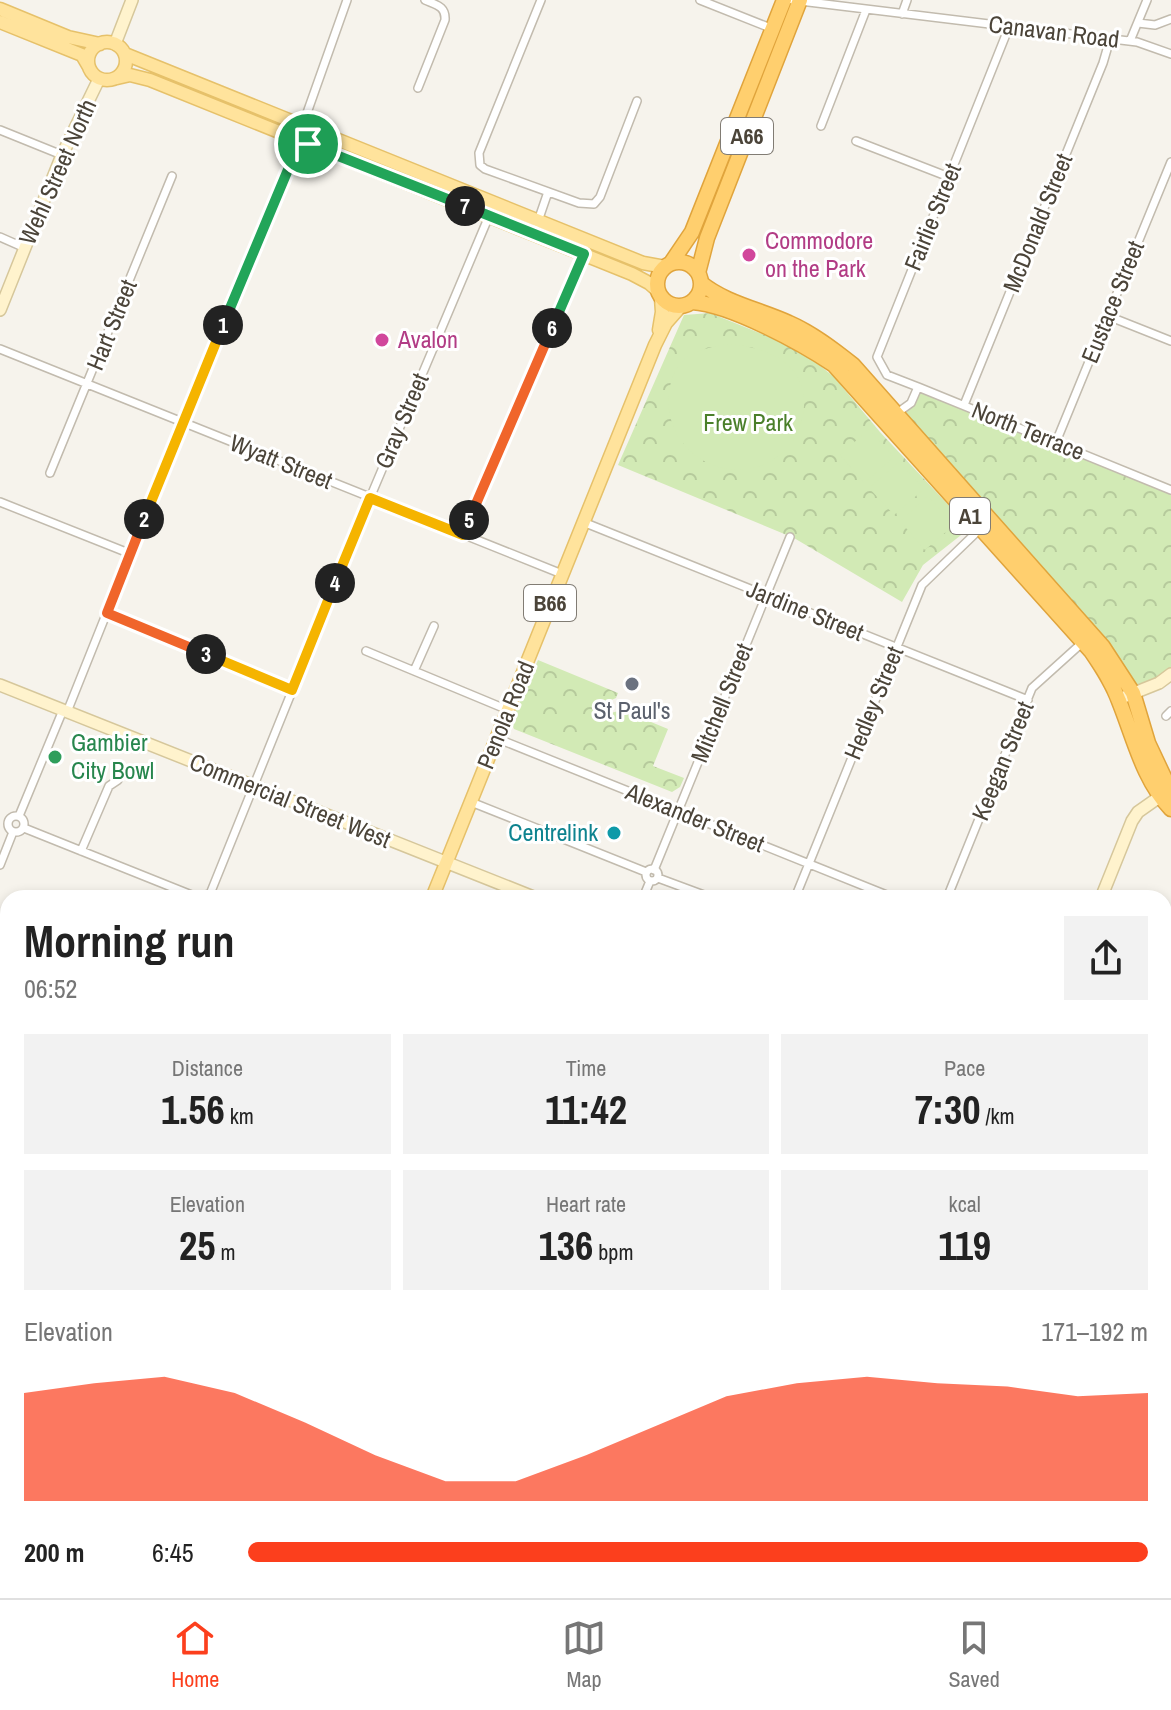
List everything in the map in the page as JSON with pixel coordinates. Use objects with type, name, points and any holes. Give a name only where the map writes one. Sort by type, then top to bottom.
[{"type":"highway","name":"A66","points":[[668,265],[692,232],[773,29],[794,1]]},
{"type":"highway","name":"A66","points":[[700,278],[707,238],[794,1]]},
{"type":"highway","name":"A1","points":[[668,265],[689,264],[714,292],[804,330],[833,348],[848,370],[933,465],[1103,647],[1148,743],[1171,809]]},
{"type":"highway","points":[[659,295],[658,277],[668,265]]},
{"type":"highway","points":[[686,304],[700,292],[700,278]]},
{"type":"highway","name":"A1","points":[[659,295],[672,305],[711,305],[800,342],[834,365],[848,370],[896,415],[981,528],[1083,642],[1126,696]]},
{"type":"main road","points":[[0,9],[68,37],[115,44],[125,54],[302,127],[643,263],[668,265]]},
{"type":"main road","points":[[0,22],[82,55],[99,79],[140,76],[641,277],[659,295]]},
{"type":"main road","points":[[89,67],[90,54],[100,44]]},
{"type":"main road","points":[[117,78],[125,69],[125,54]]},
{"type":"main road","name":"Penola Road","points":[[655,345],[662,312],[659,295]]},
{"type":"main road","name":"Penola Road","points":[[447,862],[655,345],[666,323],[686,304]]},
{"type":"main road","name":"B66","points":[[435,890],[447,862]]},
{"type":"street","points":[[115,44],[132,0]]},
{"type":"street","points":[[302,127],[347,0]]},
{"type":"street","points":[[418,88],[445,20],[443,4],[425,0]]},
{"type":"street","points":[[541,0],[478,159],[485,169],[584,205],[596,202],[637,101]]},
{"type":"street","points":[[700,0],[773,29]]},
{"type":"street","points":[[902,14],[907,0]]},
{"type":"street","points":[[1130,41],[1147,0]]},
{"type":"street","name":"Canavan Road","points":[[794,1],[1130,41],[1171,54]]},
{"type":"street","points":[[821,126],[866,10]]},
{"type":"street","points":[[1138,23],[1155,25],[1171,19]]},
{"type":"street","name":"Fairlie Street","points":[[918,387],[887,375],[877,357],[1009,27]]},
{"type":"street","name":"McDonald Street","points":[[964,405],[1110,39]]},
{"type":"street","name":"Wehl Street North","points":[[0,310],[62,155],[99,79]]},
{"type":"street","points":[[0,130],[62,155]]},
{"type":"street","points":[[19,816],[107,613],[300,141]]},
{"type":"street","points":[[856,141],[949,177]]},
{"type":"street","name":"Eustace Street","points":[[1056,442],[1171,162]]},
{"type":"street","name":"Hart Street","points":[[50,473],[172,176]]},
{"type":"street","points":[[534,234],[548,192]]},
{"type":"street","name":"Gray Street","points":[[214,890],[370,498],[489,216]]},
{"type":"street","points":[[0,237],[25,248]]},
{"type":"street","points":[[463,535],[584,254]]},
{"type":"street","points":[[1108,316],[1171,341]]},
{"type":"street","name":"Wyatt Street","points":[[0,349],[562,574]]},
{"type":"street","points":[[896,415],[911,403],[918,387]]},
{"type":"street","name":"North Terrace","points":[[918,387],[1171,490]]},
{"type":"street","points":[[0,502],[131,554]]},
{"type":"street","name":"Jardine Street","points":[[583,522],[1028,700]]},
{"type":"street","name":"Hedley Street","points":[[798,890],[927,578],[981,528]]},
{"type":"street","name":"Mitchell Street","points":[[653,873],[790,537]]},
{"type":"street","points":[[107,613],[292,690]]},
{"type":"street","points":[[414,671],[434,626]]},
{"type":"street","name":"Keegan Street","points":[[950,890],[1032,688],[1083,642]]},
{"type":"street","points":[[366,651],[508,710]]},
{"type":"street","points":[[1126,696],[1159,683],[1171,674]]},
{"type":"street","name":"Commercial Street West","points":[[0,685],[516,890]]},
{"type":"street","name":"Alexander Street","points":[[496,738],[874,890]]},
{"type":"street","points":[[81,851],[109,786],[118,780]]},
{"type":"street","points":[[1104,890],[1132,821],[1138,812],[1167,793]]},
{"type":"street","points":[[471,802],[693,890]]},
{"type":"street","points":[[13,832],[4,820],[19,816]]},
{"type":"street","points":[[13,832],[24,828],[25,822],[19,816]]},
{"type":"street","points":[[24,828],[180,890]]},
{"type":"street","points":[[0,865],[13,832]]},
{"type":"street","points":[[646,890],[653,873]]},
{"type":"green space","name":"Frew Park","points":[[710,313],[792,346],[834,377],[880,432],[970,528],[923,565],[902,602],[794,538],[618,465],[684,315]]},
{"type":"green space","points":[[724,344],[753,348],[779,358],[798,377],[803,390],[802,417],[792,442],[771,461],[750,469],[729,469],[709,464],[692,452],[678,436],[670,416],[670,389],[678,367],[694,353]]},
{"type":"green space","points":[[919,391],[1171,494],[1171,671],[1136,689],[901,415],[914,404]]},
{"type":"green space","points":[[869,429],[894,457],[864,483],[840,455]]},
{"type":"green space","points":[[899,462],[924,489],[894,515],[869,488]]},
{"type":"green space","points":[[928,496],[954,525],[925,550],[900,521]]},
{"type":"green space","points":[[538,660],[618,693],[616,698],[607,702],[607,714],[622,710],[668,729],[653,766],[684,778],[680,787],[672,792],[514,729],[511,722]]},
{"type":"place","name":"Commodore on the Park","points":[[749,255]]},
{"type":"place","name":"Avalon","points":[[382,340]]},
{"type":"place","name":"St Paul's","points":[[632,684]]},
{"type":"place","name":"Gambier City Bowl","points":[[55,757]]},
{"type":"place","name":"Centrelink","points":[[614,833]]},
{"type":"route","points":[[300,141],[308,144],[584,254],[463,535],[370,498],[292,690],[107,613],[300,141]]}]
